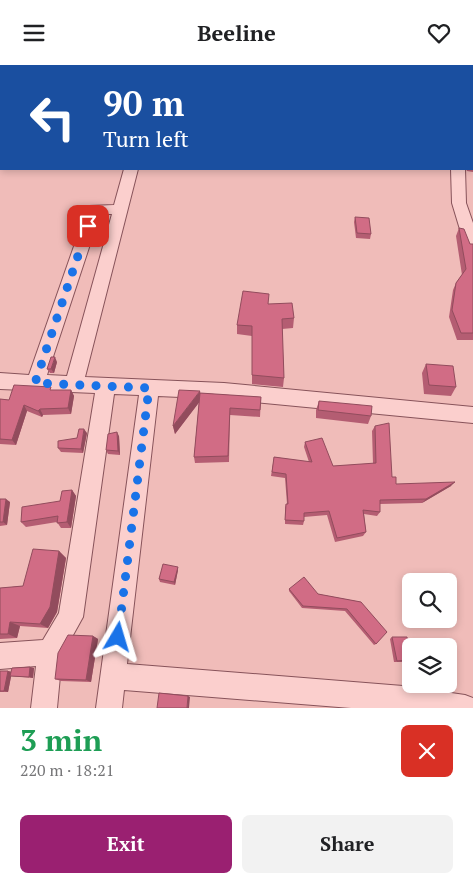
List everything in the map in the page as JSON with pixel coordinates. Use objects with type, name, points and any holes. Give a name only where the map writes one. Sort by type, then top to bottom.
[{"type":"street","points":[[74,384],[131,170]]},
{"type":"street","points":[[458,170],[459,203],[473,246]]},
{"type":"street","points":[[35,383],[94,209],[120,210]]},
{"type":"street","points":[[0,381],[224,391],[473,415]]},
{"type":"street","points":[[44,708],[50,652],[71,617],[106,386]]},
{"type":"street","points":[[109,708],[149,388]]},
{"type":"street","points":[[0,656],[50,652]]},
{"type":"street","points":[[113,676],[403,699],[465,708]]},
{"type":"building","points":[[355,217],[369,218],[371,234],[357,233]]},
{"type":"building","points":[[459,228],[464,229],[470,244],[473,244],[473,333],[461,333],[452,310],[456,283],[466,269]]},
{"type":"building","points":[[243,291],[269,294],[268,304],[292,303],[294,318],[282,319],[284,378],[252,375],[252,326],[237,325]]},
{"type":"building","points":[[51,357],[55,357],[51,369],[47,369]]},
{"type":"building","points":[[426,364],[453,366],[456,387],[429,385]]},
{"type":"building","points":[[14,385],[51,387],[50,390],[71,390],[68,408],[40,409],[38,411],[24,405],[12,440],[0,439],[0,399],[9,400]]},
{"type":"building","points":[[179,390],[200,391],[173,426]]},
{"type":"building","points":[[200,393],[261,397],[260,410],[230,408],[228,456],[194,457]]},
{"type":"building","points":[[319,401],[372,406],[371,416],[318,410]]},
{"type":"building","points":[[389,423],[392,477],[396,477],[396,484],[455,482],[426,499],[380,500],[380,512],[363,510],[366,532],[337,538],[329,511],[304,513],[304,521],[285,520],[286,504],[288,504],[286,474],[272,472],[274,457],[312,462],[305,442],[322,438],[333,466],[376,463],[375,426]]},
{"type":"building","points":[[79,429],[84,429],[81,449],[58,448],[58,441],[77,438]]},
{"type":"building","points":[[117,432],[118,451],[106,450],[108,434]]},
{"type":"building","points":[[72,490],[67,522],[57,523],[58,516],[21,522],[22,507],[60,501],[62,491]]},
{"type":"building","points":[[0,499],[6,499],[3,522],[0,522]]},
{"type":"building","points":[[33,549],[59,551],[50,607],[40,624],[10,622],[8,634],[0,634],[0,588],[23,586]]},
{"type":"building","points":[[163,564],[178,567],[174,582],[159,579]]},
{"type":"building","points":[[304,577],[318,594],[361,602],[387,632],[376,644],[347,609],[303,606],[289,589]]},
{"type":"building","points":[[68,635],[93,636],[86,680],[55,679],[58,653]]},
{"type":"building","points":[[392,637],[407,637],[402,638],[402,661],[397,661]]},
{"type":"building","points":[[30,667],[29,677],[10,676],[12,668]]},
{"type":"building","points":[[0,671],[8,671],[4,691],[0,691]]},
{"type":"building","points":[[159,693],[188,696],[187,708],[157,708]]},
{"type":"route","points":[[88,226],[35,383],[149,388],[118,637]]}]
